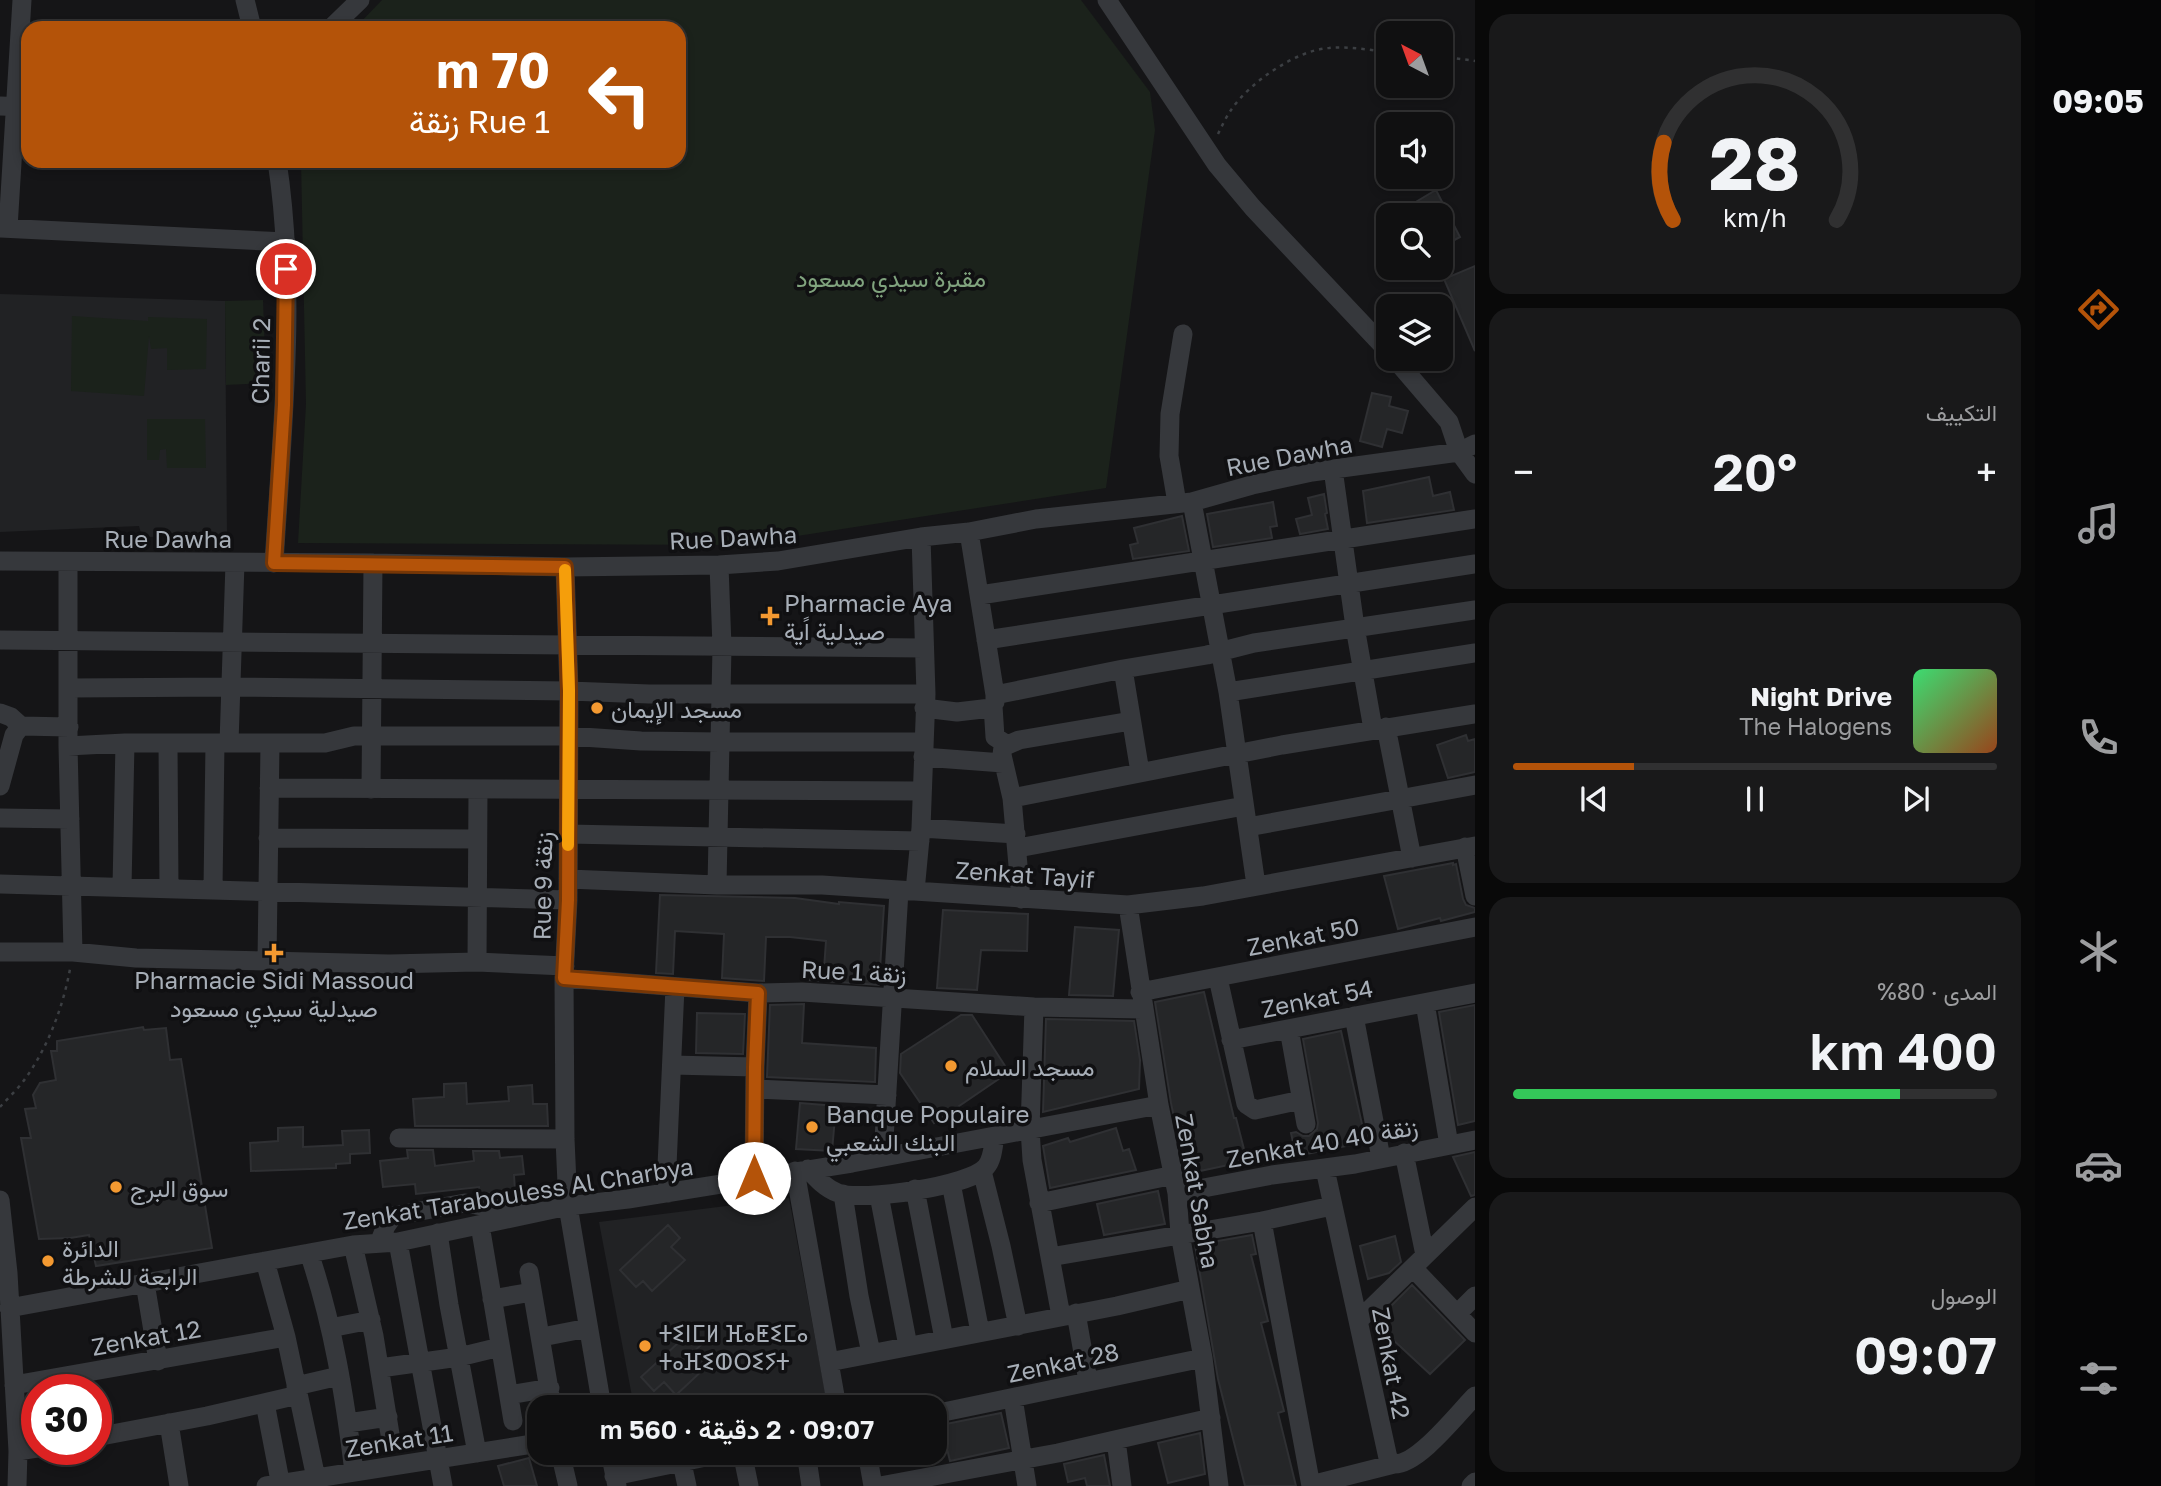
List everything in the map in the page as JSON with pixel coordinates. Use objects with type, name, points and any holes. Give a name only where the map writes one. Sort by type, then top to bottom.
[{"type":"street","points":[[22,0],[4,228],[286,242]]},
{"type":"street","points":[[245,0],[250,21]]},
{"type":"street","points":[[338,21],[360,0]]},
{"type":"street","points":[[1107,0],[1217,165],[1253,208],[1376,338]]},
{"type":"street","name":"Charii 2","points":[[274,563],[284,405],[286,242],[278,168]]},
{"type":"street","points":[[1183,334],[1170,414],[1169,456],[1204,561],[1213,605],[1256,885]]},
{"type":"street","points":[[1405,371],[1449,422],[1467,448],[1475,474]]},
{"type":"street","name":"Rue Dawha","points":[[0,561],[565,567],[719,565],[803,558],[1036,519],[1184,503],[1252,485],[1332,469],[1467,448]]},
{"type":"street","points":[[1332,469],[1363,671],[1400,798],[1412,858]]},
{"type":"street","points":[[979,595],[1475,519]]},
{"type":"street","points":[[969,532],[994,700],[995,737],[1005,754],[1012,798],[1021,899]]},
{"type":"street","points":[[883,1156],[893,998],[907,891],[921,834],[925,701],[921,537]]},
{"type":"street","points":[[68,562],[73,952]]},
{"type":"street","points":[[213,889],[222,743],[231,687],[235,563]]},
{"type":"street","points":[[371,789],[373,563]]},
{"type":"street","points":[[986,640],[1475,564]]},
{"type":"street","points":[[717,885],[722,648],[719,565]]},
{"type":"street","name":"Rue 9 زنقة","points":[[565,567],[569,691],[565,1139],[568,1206],[600,1395]]},
{"type":"street","points":[[69,688],[373,688],[720,694],[925,701],[957,712],[994,700],[1123,669],[1355,627],[1475,610]]},
{"type":"street","points":[[0,639],[924,648]]},
{"type":"street","points":[[1228,692],[1475,653]]},
{"type":"street","points":[[1123,669],[1140,772]]},
{"type":"street","points":[[0,713],[21,726],[69,736],[125,743],[332,743],[354,736],[568,736],[1005,754],[1057,733],[1131,721]]},
{"type":"street","points":[[1012,798],[1379,728],[1475,714]]},
{"type":"street","points":[[0,786],[14,735],[21,726]]},
{"type":"street","points":[[122,887],[125,743]]},
{"type":"street","points":[[168,743],[169,889]]},
{"type":"street","points":[[267,961],[270,743]]},
{"type":"street","points":[[1248,827],[1475,785]]},
{"type":"street","points":[[269,788],[921,791]]},
{"type":"street","points":[[477,962],[478,789]]},
{"type":"street","points":[[568,834],[921,834],[1017,841],[1244,806]]},
{"type":"street","points":[[0,818],[70,819]]},
{"type":"street","points":[[268,838],[476,839]]},
{"type":"street","points":[[1470,846],[1475,896]]},
{"type":"street","name":"Zenkat Tayif","points":[[568,878],[717,885],[822,885],[1128,905],[1203,896],[1470,846]]},
{"type":"street","points":[[0,884],[568,900]]},
{"type":"street","name":"Zenkat Sabha","points":[[1128,905],[1141,1001],[1176,1184],[1180,1234],[1203,1358],[1211,1418],[1215,1485]]},
{"type":"street","name":"Zenkat 50","points":[[1141,1001],[1218,978],[1475,927]]},
{"type":"street","name":"Rue 1 زنقة","points":[[0,952],[73,952],[136,958],[389,964],[477,962],[676,987],[1034,1007],[1141,1001]]},
{"type":"street","name":"Zenkat 54","points":[[1218,978],[1231,1040],[1475,993]]},
{"type":"street","points":[[668,1193],[676,987]]},
{"type":"street","points":[[754,1178],[758,993]]},
{"type":"street","points":[[1425,1003],[1449,1145]]},
{"type":"street","points":[[1034,1007],[1030,1129],[1039,1203],[1050,1257],[1088,1381]]},
{"type":"street","points":[[1354,1016],[1381,1158]]},
{"type":"street","points":[[1289,1029],[1306,1124]]},
{"type":"street","points":[[1231,1040],[1243,1098],[1250,1109],[1301,1100]]},
{"type":"street","points":[[672,1065],[755,1067]]},
{"type":"street","points":[[755,1089],[887,1095]]},
{"type":"street","name":"Zenkat Tarabouless Al Charbya","points":[[9,1308],[353,1245],[389,1242],[444,1232],[568,1206],[668,1193],[852,1163],[1159,1105]]},
{"type":"street","points":[[802,1170],[843,1195],[879,1195],[960,1182],[982,1171],[991,1158],[995,1136]]},
{"type":"street","points":[[399,1138],[565,1139]]},
{"type":"street","name":"Zenkat 40 زنقة 40","points":[[1039,1203],[1176,1184],[1325,1169],[1475,1140]]},
{"type":"street","points":[[1404,1153],[1419,1261],[1475,1333]]},
{"type":"street","name":"Zenkat 42","points":[[1325,1169],[1388,1458],[1394,1464],[1401,1464],[1421,1451],[1473,1398]]},
{"type":"street","points":[[802,1170],[835,1395]]},
{"type":"street","points":[[982,1171],[1018,1326]]},
{"type":"street","points":[[951,1183],[980,1332]]},
{"type":"street","points":[[915,1189],[944,1339]]},
{"type":"street","points":[[843,1195],[871,1353]]},
{"type":"street","points":[[879,1195],[908,1346]]},
{"type":"street","points":[[0,1200],[14,1385],[21,1417]]},
{"type":"street","points":[[443,1486],[421,1363],[386,1226],[393,1216],[465,1203],[532,1215]]},
{"type":"street","points":[[440,1206],[460,1357],[477,1453]]},
{"type":"street","points":[[1050,1257],[1262,1222],[1332,1206]]},
{"type":"street","points":[[1359,1320],[1475,1208]]},
{"type":"street","points":[[1262,1222],[1311,1486],[1394,1464]]},
{"type":"street","points":[[480,1225],[513,1421]]},
{"type":"street","points":[[348,1423],[389,1425],[371,1320],[353,1245]]},
{"type":"street","points":[[309,1253],[325,1302],[348,1423],[354,1472]]},
{"type":"street","points":[[265,1261],[286,1336],[316,1478]]},
{"type":"street","points":[[529,1272],[551,1395]]},
{"type":"street","points":[[145,1283],[158,1361]]},
{"type":"street","points":[[829,1362],[1018,1326],[1190,1289]]},
{"type":"street","points":[[492,1298],[532,1292]]},
{"type":"street","points":[[1458,1313],[1475,1296]]},
{"type":"street","points":[[330,1328],[371,1320]]},
{"type":"street","points":[[542,1337],[588,1328]]},
{"type":"street","name":"Zenkat 12","points":[[14,1385],[286,1336]]},
{"type":"street","points":[[380,1368],[460,1357],[500,1347]]},
{"type":"street","name":"Zenkat 28","points":[[947,1411],[1203,1358]]},
{"type":"street","points":[[112,1434],[265,1403],[339,1376]]},
{"type":"street","points":[[509,1395],[527,1396]]},
{"type":"street","points":[[1013,1398],[1027,1486]]},
{"type":"street","points":[[265,1403],[276,1485]]},
{"type":"street","points":[[880,1486],[1116,1440],[1211,1418]]},
{"type":"street","points":[[169,1423],[179,1486]]},
{"type":"street","points":[[1116,1440],[1122,1486]]},
{"type":"street","name":"Zenkat 11","points":[[276,1485],[527,1445]]},
{"type":"street","points":[[17,1486],[23,1465]]},
{"type":"street","points":[[563,1465],[568,1486]]},
{"type":"street","points":[[615,1481],[675,1465]]},
{"type":"street","points":[[682,1465],[687,1486]]},
{"type":"street","points":[[745,1465],[749,1486]]},
{"type":"street","points":[[808,1465],[811,1486]]},
{"type":"street","points":[[869,1465],[873,1486]]},
{"type":"street","points":[[1471,1486],[1475,1482]]},
{"type":"path","points":[[1217,165],[1217,137],[1231,110],[1271,71],[1310,51],[1329,47],[1376,51]]},
{"type":"path","points":[[1453,58],[1475,61]]},
{"type":"path","points":[[0,1107],[26,1078],[48,1037],[64,998],[73,952]]},
{"type":"shaded area","points":[[0,294],[225,301],[227,536],[142,537],[139,526],[0,532]]},
{"type":"shaded area","points":[[789,1198],[826,1395],[632,1395],[599,1222]]},
{"type":"green space","name":"مقبرة سيدي مسعود","points":[[382,0],[1081,0],[1150,92],[1155,130],[1106,488],[739,545],[298,543],[306,404],[301,168],[686,168],[686,21],[362,21]]},
{"type":"green space","points":[[263,300],[266,383],[226,385],[225,301]]},
{"type":"green space","points":[[72,316],[148,321],[148,317],[207,319],[206,369],[167,370],[167,348],[151,349],[149,336],[144,396],[71,391]]},
{"type":"green space","points":[[147,419],[205,419],[206,468],[167,468],[166,449],[160,450],[159,460],[147,460]]},
{"type":"building","points":[[1436,190],[1443,203],[1414,203]]},
{"type":"building","points":[[1453,223],[1460,237],[1453,241]]},
{"type":"building","points":[[1475,266],[1475,351],[1453,300],[1453,294],[1450,294],[1444,280],[1453,280],[1453,275]]},
{"type":"building","points":[[1372,393],[1391,397],[1389,406],[1408,411],[1402,433],[1387,429],[1382,447],[1360,441]]},
{"type":"building","points":[[1429,477],[1433,496],[1450,492],[1454,510],[1367,523],[1363,491]]},
{"type":"building","points":[[1324,494],[1328,529],[1300,534],[1296,519],[1312,515],[1308,498]]},
{"type":"building","points":[[1273,502],[1277,526],[1270,527],[1272,538],[1213,547],[1207,514]]},
{"type":"building","points":[[1182,516],[1189,551],[1133,559],[1130,545],[1138,543],[1134,528]]},
{"type":"building","points":[[1466,735],[1468,741],[1475,739],[1475,772],[1448,778],[1437,745]]},
{"type":"building","points":[[1456,864],[1463,899],[1466,905],[1475,908],[1475,912],[1398,929],[1384,876]]},
{"type":"building","points":[[660,895],[795,898],[884,906],[879,985],[810,980],[811,968],[824,969],[826,941],[790,937],[766,937],[764,981],[722,978],[724,934],[675,931],[673,974],[656,973]]},
{"type":"building","points":[[943,910],[1028,914],[1027,951],[981,950],[977,990],[937,988]]},
{"type":"building","points":[[1075,927],[1119,930],[1113,996],[1069,995]]},
{"type":"building","points":[[1204,992],[1247,1161],[1186,1174],[1171,1103],[1155,1002]]},
{"type":"building","points":[[804,1004],[802,1043],[876,1048],[875,1082],[767,1077],[770,1005]]},
{"type":"building","points":[[1475,1005],[1475,1121],[1458,1125],[1439,1012]]},
{"type":"building","points":[[697,1013],[745,1014],[743,1054],[696,1053]]},
{"type":"building","name":"مسجد السلام","points":[[961,1015],[972,1015],[1009,1072],[934,1123],[900,1073],[901,1054]]},
{"type":"building","points":[[1046,1019],[1134,1021],[1140,1060],[1139,1089],[1043,1112]]},
{"type":"building","name":"سوق البرج","points":[[143,1027],[144,1030],[166,1028],[170,1060],[181,1059],[212,1248],[96,1266],[89,1235],[39,1239],[21,1138],[31,1138],[25,1109],[36,1108],[33,1095],[40,1083],[56,1080],[51,1051],[57,1051],[57,1041]]},
{"type":"building","points":[[1341,1031],[1366,1142],[1296,1156],[1291,1133],[1309,1136],[1317,1129],[1318,1123],[1303,1039]]},
{"type":"building","points":[[466,1083],[467,1104],[509,1101],[508,1087],[532,1085],[533,1104],[547,1104],[548,1126],[415,1126],[413,1099],[444,1097],[444,1084]]},
{"type":"building","points":[[800,1103],[836,1106],[832,1151],[796,1149]]},
{"type":"building","points":[[303,1127],[303,1147],[343,1145],[342,1131],[369,1130],[370,1153],[350,1154],[350,1163],[336,1164],[336,1168],[251,1171],[250,1143],[278,1141],[278,1128]]},
{"type":"building","points":[[1116,1128],[1123,1151],[1129,1149],[1136,1170],[1050,1188],[1043,1146],[1068,1138],[1070,1142]]},
{"type":"building","points":[[407,1150],[433,1150],[435,1166],[474,1161],[473,1151],[499,1151],[500,1158],[522,1156],[524,1174],[514,1175],[515,1191],[485,1194],[479,1193],[479,1187],[416,1194],[415,1184],[383,1187],[380,1161],[408,1158]]},
{"type":"building","points":[[1475,1152],[1475,1195],[1471,1196],[1453,1157]]},
{"type":"building","points":[[1158,1191],[1165,1224],[1104,1235],[1097,1204]]},
{"type":"building","points":[[668,1225],[680,1238],[671,1247],[685,1260],[652,1291],[643,1281],[636,1287],[620,1270]]},
{"type":"building","points":[[1252,1235],[1256,1254],[1251,1255],[1268,1321],[1261,1323],[1284,1411],[1278,1413],[1296,1486],[1245,1486],[1218,1379],[1195,1245]]},
{"type":"building","points":[[1395,1236],[1401,1262],[1389,1273],[1368,1279],[1360,1246]]},
{"type":"building","points":[[1412,1285],[1465,1340],[1430,1374],[1390,1337],[1392,1335],[1377,1320]]},
{"type":"building","points":[[689,1333],[701,1345],[692,1353],[705,1368],[676,1395],[664,1382],[654,1391],[641,1377]]},
{"type":"building","points":[[1001,1413],[1009,1448],[950,1461],[947,1424]]},
{"type":"building","points":[[1200,1433],[1205,1474],[1168,1483],[1158,1443]]},
{"type":"building","points":[[1104,1455],[1110,1486],[1087,1486],[1085,1478],[1068,1482],[1064,1464]]},
{"type":"building","points":[[527,1459],[527,1465],[531,1465],[537,1486],[504,1486],[498,1466]]},
{"type":"slow traffic","points":[[565,570],[569,691],[568,845]]},
{"type":"place","name":"Pharmacie Aya صيدلية اًية","points":[[770,616]]},
{"type":"place","name":"مسجد الإيمان","points":[[597,708]]},
{"type":"place","name":"Pharmacie Sidi Massoud صيدلية سيدي مسعود","points":[[274,953]]},
{"type":"place","name":"مسجد السلام","points":[[951,1066]]},
{"type":"place","name":"Banque Populaire البنك الشعبي","points":[[812,1127]]},
{"type":"place","name":"سوق البرج","points":[[116,1187]]},
{"type":"place","name":"الدائرة الرابعة للشرطة","points":[[48,1261]]},
{"type":"place","name":"ⵜⵉⵏⵎⵍ ⴼⴰⵟⵉⵎⴰ ⵜⴰⴼⵉⵀⵔⵉⵢⵜ","points":[[645,1346]]},
{"type":"route","points":[[286,269],[284,405],[274,563],[565,567],[569,691],[568,900],[564,978],[758,993],[754,1178]]}]
